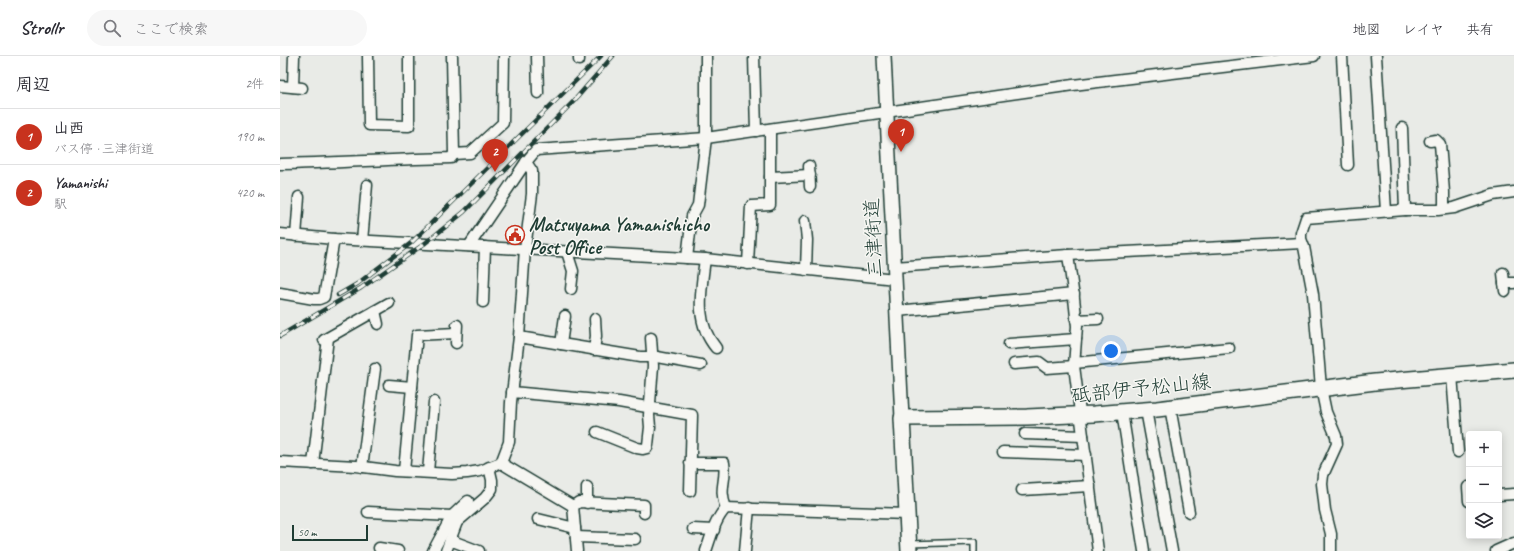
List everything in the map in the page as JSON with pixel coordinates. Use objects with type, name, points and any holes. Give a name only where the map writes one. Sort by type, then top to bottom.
[{"type":"main road","name":"砥部伊予松山線","points":[[902,418],[1027,417],[1122,412],[1321,388],[1514,370]]},
{"type":"main road","points":[[902,418],[909,547]]},
{"type":"street","points":[[280,86],[297,88],[294,56]]},
{"type":"street","points":[[368,56],[369,125],[409,126],[409,56]]},
{"type":"street","points":[[452,56],[454,154]]},
{"type":"street","points":[[280,164],[317,164],[376,159],[451,158],[454,154],[470,153],[503,123],[504,56]]},
{"type":"street","points":[[537,56],[538,93]]},
{"type":"street","points":[[688,258],[692,216],[698,205],[706,138],[706,56]]},
{"type":"street","points":[[754,56],[756,131]]},
{"type":"street","name":"三津街道","points":[[884,56],[902,418]]},
{"type":"street","points":[[469,246],[526,162],[536,150],[706,138],[1073,85],[1314,56]]},
{"type":"street","points":[[1342,56],[1348,165]]},
{"type":"street","points":[[1376,56],[1386,212]]},
{"type":"street","points":[[1402,128],[1405,210]]},
{"type":"street","points":[[748,264],[751,206],[770,205],[770,129]]},
{"type":"street","points":[[1430,141],[1436,140],[1440,144],[1444,209]]},
{"type":"street","points":[[280,462],[362,467],[395,471],[467,473],[500,463],[509,442],[512,392],[519,337],[525,249],[532,183],[532,171],[526,162]]},
{"type":"street","points":[[770,177],[810,171],[810,186]]},
{"type":"street","points":[[362,241],[367,185]]},
{"type":"street","points":[[1331,551],[1331,534],[1325,510],[1322,484],[1323,475],[1337,444],[1336,436],[1326,412],[1321,388],[1313,294],[1301,233],[1306,218],[1405,210],[1444,209],[1463,206],[1493,195],[1514,192]]},
{"type":"street","points":[[296,236],[299,197]]},
{"type":"street","points":[[805,220],[808,240],[806,270]]},
{"type":"street","points":[[280,234],[362,241],[688,258],[806,270],[895,273],[1068,255],[1302,243]]},
{"type":"street","points":[[280,293],[314,299],[324,297],[334,239]]},
{"type":"street","points":[[483,302],[486,247]]},
{"type":"street","points":[[567,252],[573,271],[571,289]]},
{"type":"street","points":[[1068,255],[1076,320],[1074,365],[1098,551]]},
{"type":"street","points":[[705,260],[701,301],[702,317],[705,332],[709,340],[716,348]]},
{"type":"street","points":[[897,312],[1074,294]]},
{"type":"street","points":[[313,464],[326,339],[389,303]]},
{"type":"street","points":[[375,311],[378,324]]},
{"type":"street","points":[[562,344],[565,316]]},
{"type":"street","points":[[594,350],[596,336],[595,318]]},
{"type":"street","points":[[1076,320],[1098,319]]},
{"type":"street","points":[[404,471],[417,335],[456,334]]},
{"type":"street","points":[[519,337],[594,350],[701,365]]},
{"type":"street","points":[[597,432],[637,448],[647,448],[650,427],[649,407],[653,377],[651,338]]},
{"type":"street","points":[[1008,344],[1076,339]]},
{"type":"street","points":[[1014,364],[1039,362],[1047,368],[1074,365],[1155,350],[1223,352]]},
{"type":"street","points":[[362,467],[375,369]]},
{"type":"street","points":[[1452,375],[1458,452]]},
{"type":"street","points":[[390,385],[412,387]]},
{"type":"street","points":[[512,392],[619,402],[692,414],[690,491]]},
{"type":"street","points":[[428,472],[434,402]]},
{"type":"street","points":[[1170,407],[1189,512]]},
{"type":"street","points":[[1146,410],[1172,551]]},
{"type":"street","points":[[1122,412],[1144,551]]},
{"type":"street","points":[[1025,434],[1083,436]]},
{"type":"street","points":[[1003,452],[1086,455]]},
{"type":"street","points":[[500,463],[573,506]]},
{"type":"street","points":[[690,463],[724,463],[725,471],[722,493],[726,508]]},
{"type":"street","points":[[446,551],[457,522],[485,498],[492,489],[492,480],[489,467]]},
{"type":"street","points":[[1021,489],[1052,483],[1090,486]]},
{"type":"street","points":[[587,487],[587,503]]},
{"type":"street","points":[[1502,495],[1514,494]]},
{"type":"street","points":[[433,551],[452,516],[468,502]]},
{"type":"street","points":[[573,506],[579,502],[644,505],[644,513]]},
{"type":"street","points":[[573,506],[577,551]]},
{"type":"street","points":[[706,551],[721,513],[726,508],[907,514]]},
{"type":"street","points":[[745,551],[749,508]]},
{"type":"street","points":[[368,512],[452,516]]},
{"type":"street","points":[[538,519],[575,532],[635,539]]},
{"type":"street","points":[[693,529],[714,530]]},
{"type":"street","points":[[450,540],[479,551]]},
{"type":"street","points":[[1496,551],[1514,543]]},
{"type":"street","points":[[379,548],[398,551]]},
{"type":"lane","points":[[909,547],[974,542],[974,551]]},
{"type":"railway","points":[[338,295],[357,284],[411,243],[601,56]]},
{"type":"railway","points":[[280,336],[361,288],[424,244],[464,212],[573,102],[613,56]]},
{"type":"place","name":"山西","points":[[901,152]]},
{"type":"place","name":"Yamanishi","points":[[495,172]]},
{"type":"place","name":"Matsuyama Yamanishicho Post Office","points":[[515,235]]}]
